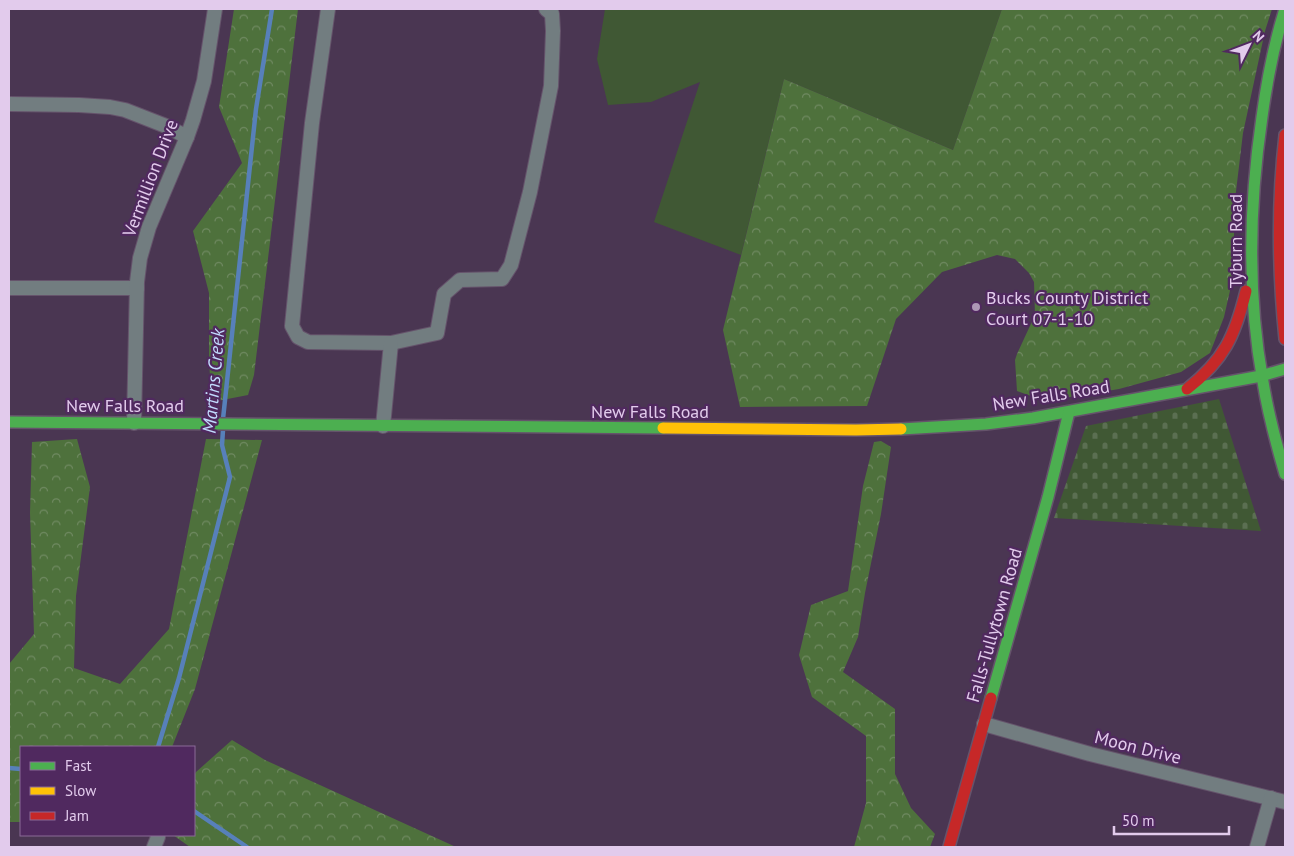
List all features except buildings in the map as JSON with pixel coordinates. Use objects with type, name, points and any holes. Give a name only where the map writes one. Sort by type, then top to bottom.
[{"type":"main road","name":"Tyburn Road","points":[[1285,9],[1270,67],[1257,140],[1250,227],[1254,319],[1261,376],[1273,432],[1285,474]]},
{"type":"main road","points":[[1285,135],[1280,183],[1278,238],[1285,339]]},
{"type":"main road","points":[[1187,389],[1205,374],[1230,342],[1241,313],[1251,271]]},
{"type":"main road","name":"New Falls Road","points":[[9,422],[847,430],[930,428],[1033,418],[1261,376],[1285,369]]},
{"type":"main road","name":"Falls-Tullytown Road","points":[[948,847],[1048,497],[1069,412]]},
{"type":"street","name":"Vermillion Drive","points":[[134,423],[137,288],[140,258],[149,227],[187,137],[204,81],[215,9]]},
{"type":"street","points":[[328,9],[312,124],[292,326],[298,337],[308,342],[391,343],[437,333],[444,294],[460,280],[502,278],[511,265],[530,192],[551,86],[552,14],[546,9]]},
{"type":"street","points":[[9,104],[110,107],[125,110],[166,126],[187,137]]},
{"type":"street","points":[[9,288],[137,288]]},
{"type":"street","points":[[383,426],[391,343]]},
{"type":"street","name":"Moon Drive","points":[[984,724],[1090,754],[1285,802]]},
{"type":"street","points":[[1257,847],[1271,798]]},
{"type":"green space","points":[[234,9],[298,9],[254,375],[248,395],[212,402],[209,362],[209,293],[193,231],[242,163],[219,107]]},
{"type":"green space","points":[[605,9],[1002,9],[953,150],[784,79],[741,255],[654,222],[700,82],[651,102],[608,105],[597,59]]},
{"type":"green space","points":[[1002,9],[1272,9],[1265,31],[1243,133],[1234,208],[1234,273],[1224,317],[1210,353],[1181,372],[1119,389],[1045,401],[1017,391],[1015,360],[1035,315],[1034,282],[1029,273],[1015,259],[997,255],[942,272],[896,319],[867,406],[740,407],[723,330],[784,79],[953,150]]},
{"type":"green space","points":[[1219,399],[1261,531],[1054,518],[1086,426]]},
{"type":"green space","points":[[77,439],[90,487],[76,596],[74,668],[120,684],[169,629],[206,439],[262,440],[195,689],[172,746],[20,746],[20,822],[9,822],[9,664],[34,634],[30,513],[32,442]]},
{"type":"green space","points":[[881,441],[891,447],[881,514],[858,637],[843,672],[895,709],[895,774],[911,808],[935,834],[930,847],[854,847],[866,803],[866,736],[812,697],[799,655],[811,605],[848,591],[863,486],[874,442]]},
{"type":"green space","points":[[232,740],[265,760],[456,847],[190,847],[174,836],[195,836],[196,772]]},
{"type":"waterway","name":"Martins Creek","points":[[223,419],[256,109],[272,9]]},
{"type":"waterway","name":"Martins Creek","points":[[158,746],[179,678],[230,477],[222,445],[223,430]]},
{"type":"waterway","points":[[9,768],[20,769]]},
{"type":"waterway","name":"Martins Creek","points":[[195,812],[247,847]]},
{"type":"traffic: fast","points":[[1285,9],[1277,35],[1266,89],[1254,183],[1252,216],[1252,283],[1258,349],[1267,405],[1285,474]]},
{"type":"traffic: fast","points":[[901,429],[986,424],[1033,418],[1261,376],[1285,369]]},
{"type":"traffic: fast","points":[[991,698],[1048,497],[1069,412]]},
{"type":"traffic: fast","points":[[9,422],[663,428]]},
{"type":"traffic: slow","points":[[663,428],[901,429]]},
{"type":"traffic: jam","points":[[1285,135],[1282,160],[1279,237],[1285,339]]},
{"type":"traffic: jam","points":[[1187,389],[1210,368],[1226,346],[1237,321],[1246,291]]},
{"type":"traffic: jam","points":[[949,847],[991,698]]},
{"type":"place","name":"Bucks County District Court 07-1-10","points":[[976,307]]}]
